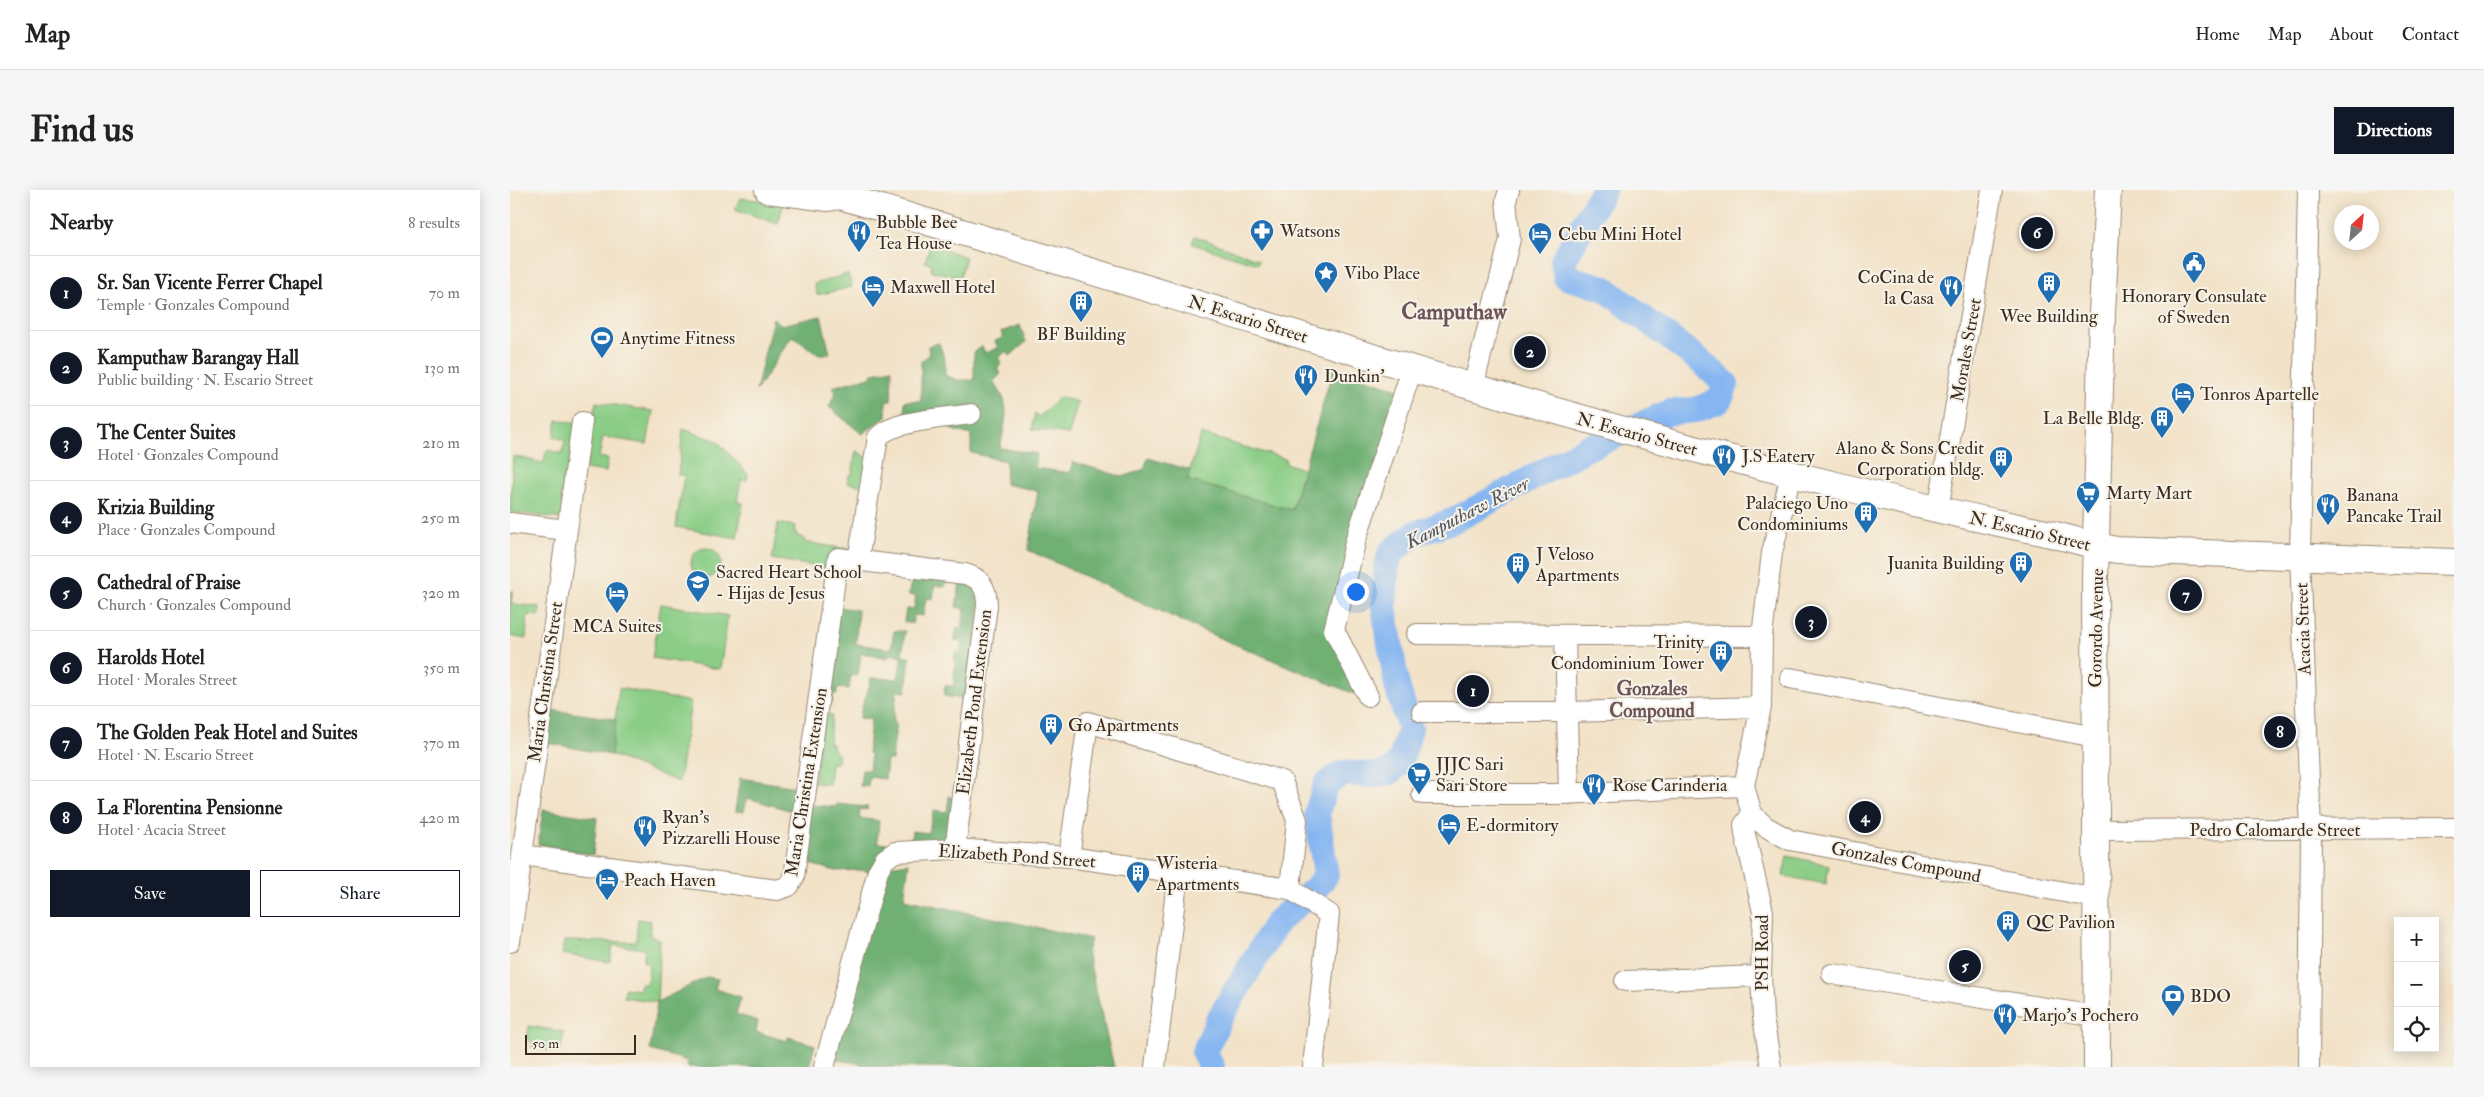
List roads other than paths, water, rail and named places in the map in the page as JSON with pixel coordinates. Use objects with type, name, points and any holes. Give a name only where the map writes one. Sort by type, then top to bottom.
[{"type":"main road","name":"N. Escario Street","points":[[768,190],[828,198],[845,194],[1412,369],[1597,424],[1938,510],[2066,537],[2097,546],[2117,550],[2454,562]]},
{"type":"main road","name":"Gorordo Avenue","points":[[2097,1067],[2095,737],[2097,546],[2102,313],[2108,190]]},
{"type":"street","points":[[1473,387],[1510,239],[1506,200],[1509,190]]},
{"type":"street","name":"Morales Street","points":[[1938,510],[1992,190]]},
{"type":"street","name":"Acacia Street","points":[[2308,190],[2300,556],[2311,831],[2309,1067]]},
{"type":"street","points":[[1368,696],[1334,630],[1356,539],[1412,369]]},
{"type":"street","points":[[858,561],[878,437],[882,432],[897,427],[971,414]]},
{"type":"street","name":"Maria Christina Street","points":[[510,942],[582,422]]},
{"type":"street","points":[[1752,814],[1744,786],[1761,707],[1762,636],[1772,554],[1791,474]]},
{"type":"street","points":[[510,523],[566,530]]},
{"type":"street","name":"Elizabeth Pond Extension","points":[[838,558],[974,576],[980,580],[986,592],[987,606],[955,848]]},
{"type":"street","name":"Maria Christina Extension","points":[[522,855],[777,890],[789,886],[794,877],[838,558]]},
{"type":"street","points":[[1417,634],[1762,636]]},
{"type":"street","points":[[1565,635],[1569,794]]},
{"type":"street","points":[[1790,678],[2095,737]]},
{"type":"street","points":[[1422,712],[1567,712],[1761,707]]},
{"type":"street","points":[[1069,857],[1088,722],[1282,781],[1297,820],[1293,891]]},
{"type":"street","points":[[1422,794],[1569,794],[1744,786]]},
{"type":"street","name":"Gonzales Compound","points":[[1752,814],[1766,828],[1790,840],[2096,898]]},
{"type":"street","name":"PSH Road","points":[[1752,814],[1744,825],[1763,912],[1761,976],[1763,1017],[1771,1067]]},
{"type":"street","name":"Pedro Calomarde Street","points":[[2096,830],[2311,831],[2454,828]]},
{"type":"street","name":"Elizabeth Pond Street","points":[[824,1067],[878,871],[885,859],[894,852],[955,848],[1069,857],[1293,891],[1323,910],[1313,1067]]},
{"type":"street","points":[[1155,1067],[1178,873]]},
{"type":"street","points":[[1832,974],[2096,1016]]},
{"type":"street","points":[[1625,981],[1761,976]]},
{"type":"waterway","name":"Kamputhaw River","points":[[1212,1067],[1204,1053],[1219,1019],[1277,922],[1316,888],[1326,875],[1317,812],[1326,785],[1342,773],[1374,775],[1390,772],[1400,763],[1410,728],[1397,686],[1384,607],[1386,570],[1391,552],[1414,534],[1455,520],[1587,448],[1670,412],[1695,410],[1719,401],[1726,384],[1700,361],[1604,288],[1566,277],[1563,261],[1603,190]]},
{"type":"place","name":"Harolds Hotel","points":[[2037,233]]},
{"type":"place","name":"Watsons","points":[[1262,252]]},
{"type":"place","name":"Bubble Bee Tea House","points":[[859,253]]},
{"type":"place","name":"Cebu Mini Hotel","points":[[1540,255]]},
{"type":"place","name":"Honorary Consulate of Sweden","points":[[2194,284]]},
{"type":"place","name":"Vibo Place","points":[[1326,294]]},
{"type":"place","name":"Wee Building","points":[[2049,304]]},
{"type":"place","name":"Maxwell Hotel","points":[[873,308]]},
{"type":"place","name":"CoCina de la Casa","points":[[1951,308]]},
{"type":"place","name":"BF Building","points":[[1081,323]]},
{"type":"place","name":"Kamputhaw Barangay Hall","points":[[1530,352]]},
{"type":"place","name":"Anytime Fitness","points":[[602,359]]},
{"type":"place","name":"Dunkin'","points":[[1306,397]]},
{"type":"place","name":"Tonros Apartelle","points":[[2183,415]]},
{"type":"place","name":"La Belle Bldg.","points":[[2162,439]]},
{"type":"place","name":"J.S Eatery","points":[[1724,477]]},
{"type":"place","name":"Alano & Sons Credit Corporation bldg.","points":[[2001,479]]},
{"type":"place","name":"Marty Mart","points":[[2088,514]]},
{"type":"place","name":"Banana Pancake Trail","points":[[2328,526]]},
{"type":"place","name":"Palaciego Uno Condominiums","points":[[1866,534]]},
{"type":"place","name":"Juanita Building","points":[[2021,584]]},
{"type":"place","name":"J Veloso Apartments","points":[[1518,585]]},
{"type":"place","name":"The Golden Peak Hotel and Suites","points":[[2186,595]]},
{"type":"place","name":"Sacred Heart School - Hijas de Jesus","points":[[698,603]]},
{"type":"place","name":"MCA Suites","points":[[617,614]]},
{"type":"place","name":"The Center Suites","points":[[1811,622]]},
{"type":"place","name":"Trinity Condominium Tower","points":[[1721,673]]},
{"type":"place","name":"Sr. San Vicente Ferrer Chapel","points":[[1473,691]]},
{"type":"place","name":"La Florentina Pensionne","points":[[2280,732]]},
{"type":"place","name":"Go Apartments","points":[[1051,746]]},
{"type":"place","name":"JJJC Sari Sari Store","points":[[1419,795]]},
{"type":"place","name":"Rose Carinderia","points":[[1594,806]]},
{"type":"place","name":"Krizia Building","points":[[1865,817]]},
{"type":"place","name":"E-dormitory","points":[[1449,846]]},
{"type":"place","name":"Ryan's Pizzarelli House","points":[[645,848]]},
{"type":"place","name":"Wisteria Apartments","points":[[1138,894]]},
{"type":"place","name":"Peach Haven","points":[[607,901]]},
{"type":"place","name":"QC Pavilion","points":[[2008,943]]},
{"type":"place","name":"Cathedral of Praise","points":[[1965,966]]},
{"type":"place","name":"BDO","points":[[2173,1017]]},
{"type":"place","name":"Marjo's Pochero","points":[[2005,1036]]},
{"type":"district","name":"Camputhaw","points":[[1454,311]]},
{"type":"district","name":"Gonzales Compound","points":[[1652,699]]}]
